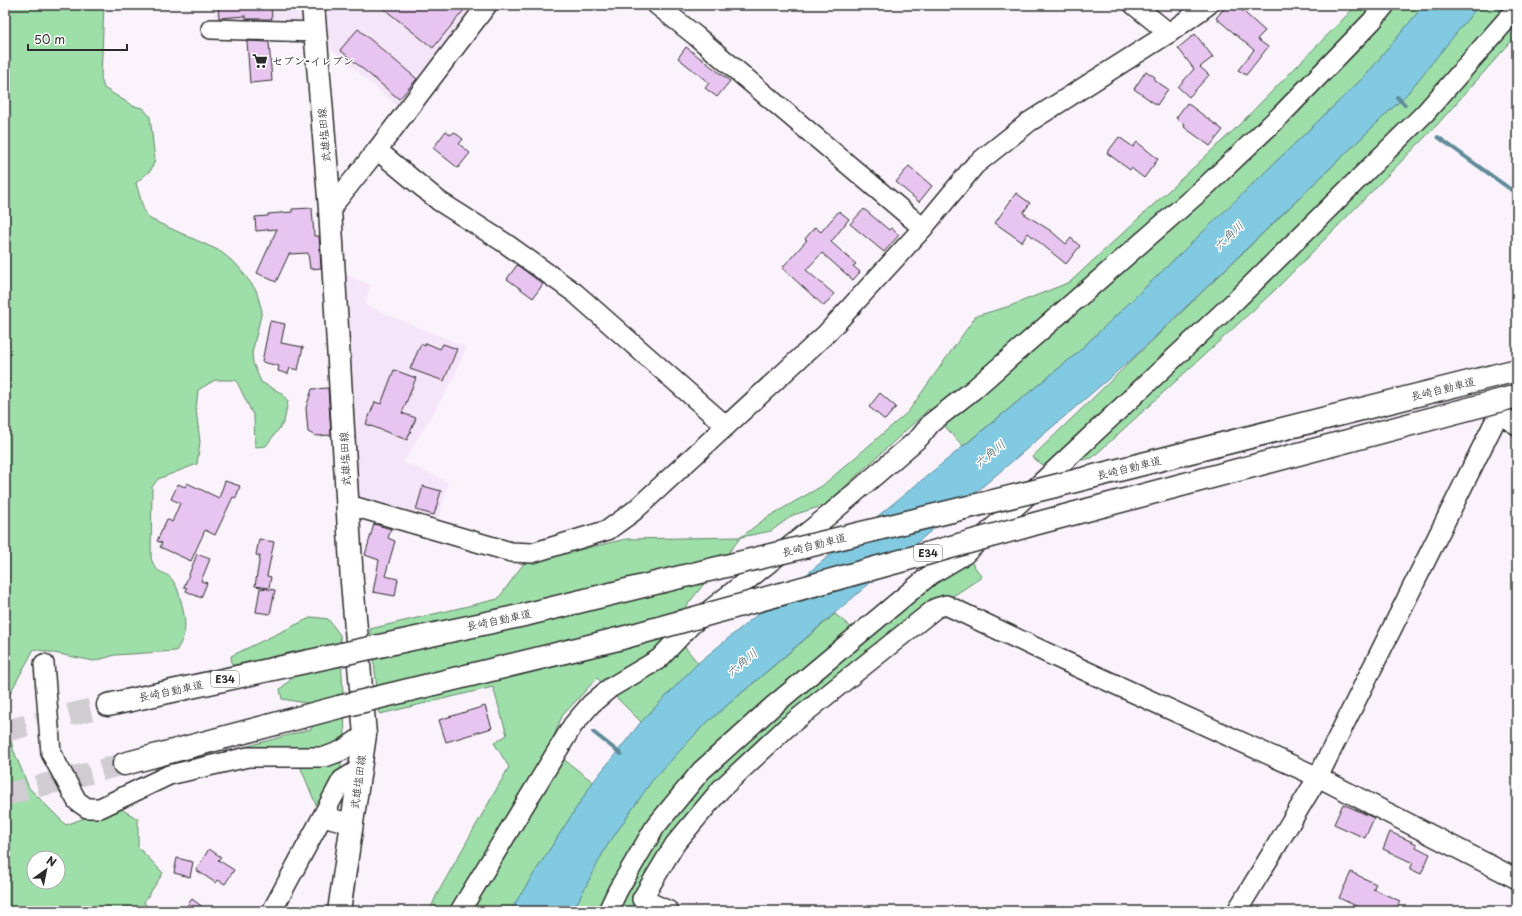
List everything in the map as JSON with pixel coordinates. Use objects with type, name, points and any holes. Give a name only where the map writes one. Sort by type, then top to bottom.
[{"type":"main road","name":"武雄塩田線","points":[[313,5],[330,209],[348,506],[365,735],[340,911]]},
{"type":"main road","name":"長崎自動車道","points":[[108,705],[524,615],[1043,489],[1517,370]]},
{"type":"main road","name":"E34","points":[[124,764],[339,708],[622,638],[1038,523],[1517,396]]},
{"type":"street","points":[[330,209],[377,150],[486,5]]},
{"type":"street","points":[[657,5],[696,36],[923,228]]},
{"type":"street","points":[[1134,5],[1169,32]]},
{"type":"street","points":[[348,506],[356,507],[511,552],[532,553],[608,530],[634,511],[826,334],[923,228],[975,165],[1029,122],[1169,32],[1208,5]]},
{"type":"street","points":[[460,911],[574,725],[591,704],[610,688],[658,659],[691,625],[829,515],[920,437],[931,423],[973,390],[1187,202],[1282,114],[1372,21],[1385,5]]},
{"type":"street","points":[[608,911],[618,890],[655,827],[701,771],[773,706],[930,575],[965,554],[1234,302],[1408,130],[1517,8]]},
{"type":"street","points":[[211,29],[316,32]]},
{"type":"street","points":[[377,150],[439,201],[505,243],[575,293],[726,426]]},
{"type":"street","points":[[1237,911],[1318,777],[1517,377]]},
{"type":"street","points":[[1499,414],[1517,425]]},
{"type":"street","points":[[669,911],[642,899],[675,844],[721,789],[786,728],[936,608],[946,605],[1064,661],[1318,777],[1517,880]]},
{"type":"street","points":[[44,664],[51,753],[77,801],[88,808],[100,808],[170,775],[248,757],[325,757],[341,751],[365,735]]},
{"type":"street","points":[[272,911],[342,780],[360,769]]},
{"type":"street","points":[[323,816],[352,824]]},
{"type":"shaded area","points":[[214,5],[306,5],[308,29],[215,25]]},
{"type":"shaded area","points":[[326,5],[477,5],[400,109],[329,47]]},
{"type":"shaded area","points":[[343,274],[371,285],[365,305],[466,347],[453,380],[404,462],[448,482],[437,525],[374,505],[356,493]]},
{"type":"green space","points":[[5,5],[104,5],[101,78],[104,88],[133,106],[143,108],[150,117],[155,160],[151,170],[136,183],[144,211],[150,219],[220,251],[237,265],[256,290],[262,311],[252,353],[253,363],[261,382],[281,393],[288,401],[284,422],[266,446],[255,447],[254,417],[236,380],[215,380],[198,390],[196,410],[200,442],[197,464],[158,479],[152,487],[151,558],[156,568],[170,577],[175,583],[185,621],[183,638],[176,651],[115,655],[94,661],[34,649],[9,695],[6,716],[13,749],[29,788],[66,825],[116,806],[138,819],[138,847],[163,873],[144,902],[150,911],[5,911]]},
{"type":"green space","points":[[1357,5],[1424,5],[1366,75],[1075,355],[963,446],[929,409],[825,505],[793,515],[771,531],[741,537],[766,518],[822,486],[908,412],[976,316],[1010,306],[1070,282],[1235,129]]},
{"type":"green space","points":[[1479,5],[1517,5],[1517,35],[1436,126],[1275,290],[1092,458],[1046,467],[1032,457],[1406,95]]},
{"type":"green space","points":[[741,537],[669,628],[698,663],[641,722],[597,678],[562,716],[549,748],[593,782],[510,911],[430,911],[436,896],[509,767],[494,743],[507,735],[493,687],[380,714],[370,629],[498,599],[524,563],[626,539]]},
{"type":"green space","points":[[969,559],[982,577],[953,596],[942,595],[782,724],[650,868],[629,911],[573,911],[605,849],[651,782],[703,726],[835,614],[864,638],[933,578]]},
{"type":"green space","points":[[312,617],[328,619],[340,635],[345,734],[340,772],[319,812],[300,766],[185,763],[311,729],[318,717],[312,704],[282,699],[280,689],[311,662],[306,649],[232,666],[231,656]]},
{"type":"water","name":"六角川","points":[[1424,5],[1479,5],[1406,95],[1134,357],[703,726],[651,782],[605,849],[573,911],[510,911],[593,782],[641,722],[698,663],[1075,355],[1366,75]]},
{"type":"building","points":[[218,5],[271,5],[272,19],[246,19],[246,16],[219,18]]},
{"type":"building","points":[[379,5],[468,5],[433,48]]},
{"type":"building","points":[[1227,5],[1236,5],[1265,31],[1257,39],[1268,47],[1246,75],[1238,70],[1254,50],[1216,18]]},
{"type":"building","points":[[358,29],[417,79],[399,99],[340,50]]},
{"type":"building","points":[[1195,34],[1213,57],[1200,67],[1209,75],[1189,97],[1178,87],[1194,69],[1178,48]]},
{"type":"building","name":"セブン-イレブン","points":[[247,41],[269,42],[272,81],[250,83]]},
{"type":"building","points":[[686,47],[730,81],[717,97],[705,88],[709,83],[678,58]]},
{"type":"building","points":[[1146,71],[1155,77],[1154,80],[1168,89],[1157,105],[1134,89]]},
{"type":"building","points":[[1187,103],[1223,130],[1210,146],[1184,127],[1185,125],[1176,118]]},
{"type":"building","points":[[446,131],[451,135],[454,132],[463,139],[459,144],[470,153],[458,168],[433,148]]},
{"type":"building","points":[[1119,137],[1133,147],[1137,142],[1158,159],[1144,178],[1131,168],[1130,170],[1107,153]]},
{"type":"building","points":[[909,166],[932,186],[919,202],[896,182]]},
{"type":"building","points":[[1016,193],[1030,203],[1023,213],[1051,231],[1066,244],[1071,238],[1080,246],[1066,264],[1028,233],[1022,242],[995,223]]},
{"type":"building","points":[[312,208],[314,236],[319,236],[321,268],[310,269],[308,253],[289,254],[276,282],[257,273],[277,229],[256,231],[255,217],[268,216],[268,214],[292,212],[292,209]]},
{"type":"building","points":[[864,209],[889,230],[891,228],[899,235],[884,252],[850,224]]},
{"type":"building","points":[[839,211],[849,219],[831,242],[856,264],[853,266],[860,272],[853,280],[822,253],[806,270],[834,294],[824,306],[782,268],[807,240],[805,239],[815,227],[821,232]]},
{"type":"building","points":[[517,265],[543,284],[533,298],[507,279]]},
{"type":"building","points":[[270,321],[285,324],[281,343],[303,347],[298,370],[290,368],[288,374],[278,371],[279,366],[262,362]]},
{"type":"building","points":[[426,343],[440,349],[443,344],[457,349],[444,381],[410,369],[421,344],[425,346]]},
{"type":"building","points":[[394,370],[416,378],[402,413],[416,418],[407,440],[366,424],[375,402],[381,404]]},
{"type":"building","points":[[328,388],[331,435],[316,436],[308,432],[306,408],[312,389]]},
{"type":"building","points":[[880,393],[896,407],[885,420],[869,407]]},
{"type":"building","points":[[225,481],[240,486],[236,498],[233,497],[215,535],[205,530],[191,561],[160,547],[162,543],[157,541],[167,519],[172,522],[180,503],[171,499],[178,484],[185,487],[187,483],[219,498]]},
{"type":"building","points":[[423,486],[441,491],[434,515],[416,510]]},
{"type":"building","points":[[374,524],[391,529],[388,538],[395,541],[385,576],[398,579],[395,596],[373,592],[379,560],[365,555]]},
{"type":"building","points":[[259,539],[274,542],[267,576],[271,577],[269,588],[255,586],[260,556],[256,555]]},
{"type":"building","points":[[197,554],[210,559],[201,581],[207,583],[201,598],[186,591],[187,588],[184,587]]},
{"type":"building","points":[[260,588],[275,590],[270,614],[256,612]]},
{"type":"building","points":[[485,706],[492,728],[446,742],[439,720]]},
{"type":"building","points":[[1343,804],[1374,818],[1365,838],[1334,824]]},
{"type":"building","points":[[1390,832],[1417,844],[1416,847],[1430,854],[1421,874],[1410,869],[1413,863],[1383,849]]},
{"type":"building","points":[[209,849],[221,857],[218,860],[234,870],[225,884],[218,880],[216,883],[196,870]]},
{"type":"building","points":[[177,858],[193,862],[190,877],[174,873]]},
{"type":"building","points":[[1351,872],[1376,884],[1373,889],[1400,901],[1395,911],[1367,911],[1339,898]]},
{"type":"building","points":[[192,899],[208,911],[183,911]]},
{"type":"waterway","points":[[1397,97],[1405,105]]},
{"type":"waterway","points":[[1438,137],[1517,194]]},
{"type":"waterway","points":[[593,732],[621,754]]},
{"type":"tunnel","points":[[5,731],[108,705]]},
{"type":"tunnel","points":[[5,795],[124,764]]},
{"type":"place","name":"セブン-イレブン","points":[[260,61]]}]
